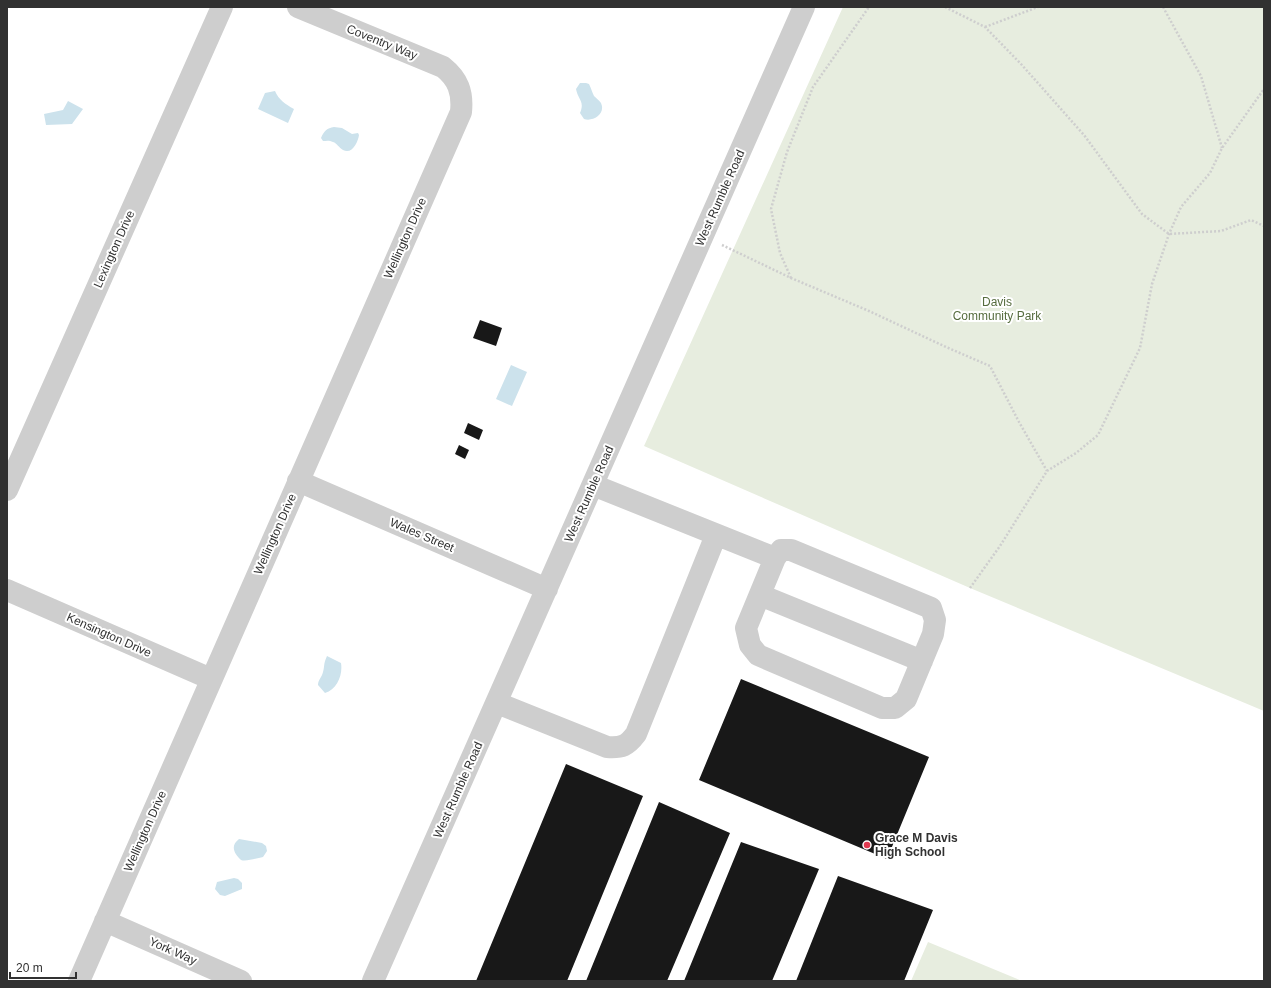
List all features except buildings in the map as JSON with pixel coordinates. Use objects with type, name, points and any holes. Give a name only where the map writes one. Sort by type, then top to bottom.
[{"type":"street","name":"Lexington Drive","points":[[7,490],[222,7]]},
{"type":"street","name":"Coventry Way","points":[[298,7],[443,66],[451,73],[459,86]]},
{"type":"street","name":"West Rumble Road","points":[[373,981],[804,7]]},
{"type":"street","name":"Wellington Drive","points":[[79,981],[461,112],[462,101],[459,86]]},
{"type":"street","name":"Wales Street","points":[[298,481],[547,589]]},
{"type":"street","points":[[593,485],[775,558]]},
{"type":"street","points":[[497,703],[607,747],[618,748],[629,743],[636,734],[716,535]]},
{"type":"street","points":[[781,550],[791,550],[931,608],[935,620],[933,634],[906,699],[895,708],[882,708],[758,656],[750,645],[746,628],[775,558],[781,550]]},
{"type":"street","name":"Kensington Drive","points":[[7,590],[211,679]]},
{"type":"street","points":[[760,595],[922,661]]},
{"type":"street","name":"York Way","points":[[105,921],[241,981]]},
{"type":"path","points":[[791,278],[780,253],[771,209],[787,152],[813,87],[869,7]]},
{"type":"path","points":[[945,7],[985,27],[1021,64],[1084,135],[1142,214],[1169,234],[1221,231],[1251,220],[1264,226]]},
{"type":"path","points":[[985,27],[1038,7]]},
{"type":"path","points":[[1163,7],[1201,76],[1222,148]]},
{"type":"path","points":[[970,588],[1000,546],[1047,470],[1076,453],[1098,435],[1140,348],[1152,284],[1169,234],[1181,207],[1210,173],[1222,148],[1264,89]]},
{"type":"path","points":[[703,236],[791,278],[946,348],[990,366],[1019,422],[1047,470]]},
{"type":"green space","name":"Davis Community Park","points":[[843,7],[1264,7],[1264,711],[970,588],[644,446]]},
{"type":"green space","points":[[928,942],[1022,981],[911,981]]},
{"type":"water","points":[[580,83],[589,84],[594,96],[601,103],[602,111],[595,118],[588,120],[584,119],[580,113],[582,106],[576,89]]},
{"type":"water","points":[[275,91],[283,102],[294,109],[288,123],[258,109],[265,93]]},
{"type":"water","points":[[68,101],[83,109],[72,124],[46,125],[44,114],[63,110]]},
{"type":"water","points":[[329,128],[342,128],[352,134],[358,133],[359,135],[357,141],[352,149],[346,151],[334,143],[323,141],[321,138],[325,132]]},
{"type":"water","points":[[511,365],[527,372],[512,406],[496,399]]},
{"type":"water","points":[[327,656],[341,663],[341,672],[336,685],[325,693],[318,685]]},
{"type":"water","points":[[239,839],[262,843],[266,846],[267,851],[263,857],[241,860],[236,855],[234,850],[235,844]]},
{"type":"water","points":[[234,878],[238,879],[242,883],[242,889],[225,896],[220,895],[215,889],[217,882]]},
{"type":"place","name":"Grace M Davis High School","points":[[867,845]]}]
